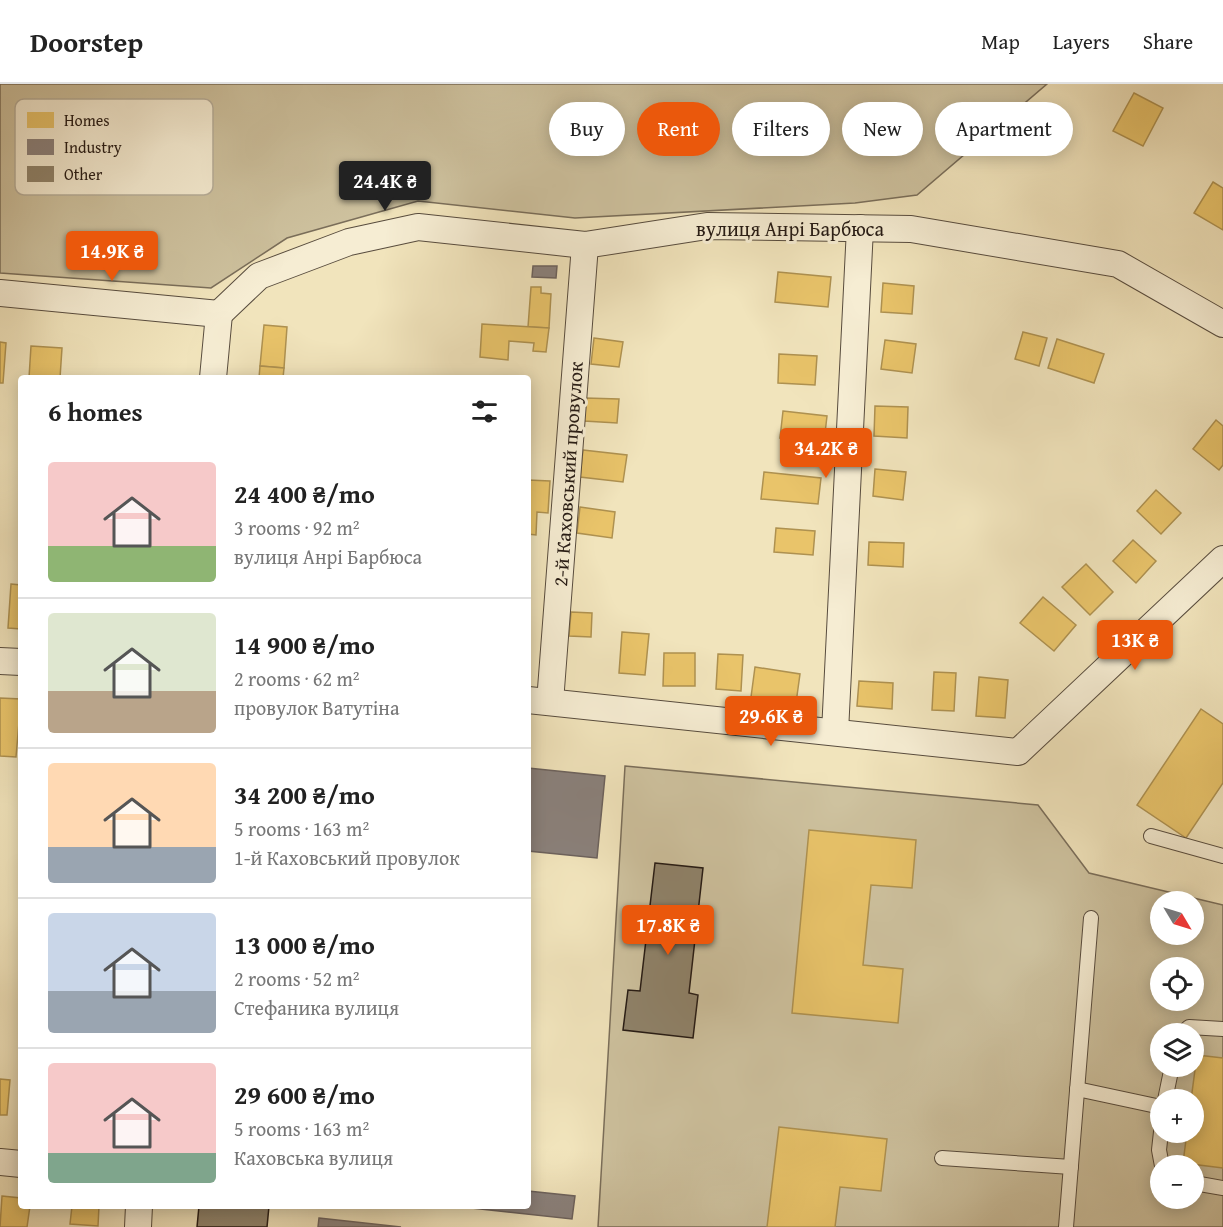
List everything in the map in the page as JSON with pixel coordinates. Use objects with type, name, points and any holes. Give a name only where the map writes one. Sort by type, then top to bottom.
[{"type":"street","name":"вулиця Анрі Барбюса","points":[[219,314],[259,276],[349,243],[418,227],[585,245],[707,226],[911,229],[1118,264],[1223,324]]},
{"type":"street","points":[[836,732],[860,228]]},
{"type":"street","name":"2-й Каховський провулок","points":[[539,701],[585,245]]},
{"type":"street","points":[[0,294],[219,314],[213,375]]},
{"type":"street","points":[[539,701],[1018,752],[1223,559]]},
{"type":"street","points":[[0,661],[18,662]]},
{"type":"street","points":[[0,1162],[18,1164]]},
{"type":"street","points":[[138,1227],[139,1209]]},
{"type":"lane","points":[[1151,836],[1223,856]]},
{"type":"lane","points":[[1066,1227],[1091,918]]},
{"type":"lane","points":[[1204,1028],[1223,1029]]},
{"type":"lane","points":[[1077,1089],[1150,1105]]},
{"type":"lane","points":[[942,1158],[1071,1167]]},
{"type":"lane","points":[[1204,1185],[1223,1188]]},
{"type":"shaded area","points":[[0,84],[1047,84],[1026,102],[935,102],[935,156],[963,156],[917,195],[855,203],[575,218],[418,201],[287,238],[211,288],[0,273]]},
{"type":"shaded area","points":[[625,766],[1038,805],[1089,873],[1164,891],[1150,891],[1150,945],[1204,945],[1204,900],[1223,905],[1223,1227],[598,1227]]},
{"type":"building: Homes","points":[[1134,93],[1163,108],[1143,146],[1113,131]]},
{"type":"building: Homes","points":[[1213,182],[1223,188],[1223,230],[1194,213]]},
{"type":"building: Homes","points":[[778,272],[831,277],[828,307],[775,302]]},
{"type":"building: Homes","points":[[883,283],[914,286],[912,314],[881,312]]},
{"type":"building: Homes","points":[[531,287],[541,287],[541,293],[551,294],[549,328],[528,327]]},
{"type":"building: Homes","points":[[482,324],[549,328],[546,352],[533,351],[534,343],[509,341],[508,360],[480,357]]},
{"type":"building: Homes","points":[[264,325],[287,327],[284,368],[260,366]]},
{"type":"building: Homes","points":[[1023,332],[1047,338],[1039,366],[1015,359]]},
{"type":"building: Homes","points":[[594,338],[623,342],[619,367],[591,364]]},
{"type":"building: Homes","points":[[1057,339],[1104,354],[1094,383],[1048,368]]},
{"type":"building: Homes","points":[[885,340],[916,344],[912,373],[881,369]]},
{"type":"building: Homes","points":[[0,342],[6,343],[3,383],[0,383]]},
{"type":"building: Homes","points":[[31,346],[62,348],[60,375],[29,375]]},
{"type":"building: Homes","points":[[779,354],[817,356],[815,385],[778,383]]},
{"type":"building: Homes","points":[[260,366],[284,368],[283,375],[259,375]]},
{"type":"building: Homes","points":[[585,398],[619,399],[617,423],[584,421]]},
{"type":"building: Homes","points":[[875,406],[908,407],[907,438],[874,436]]},
{"type":"building: Homes","points":[[783,411],[827,416],[824,442],[780,438]]},
{"type":"building: Homes","points":[[1216,420],[1223,426],[1223,465],[1219,470],[1193,449]]},
{"type":"building: Homes","points":[[583,450],[627,455],[623,482],[580,477]]},
{"type":"building: Homes","points":[[875,469],[906,472],[903,500],[873,496]]},
{"type":"building: Homes","points":[[764,472],[821,478],[818,504],[761,499]]},
{"type":"building: Homes","points":[[531,480],[550,481],[548,513],[537,512],[536,535],[531,534]]},
{"type":"building: Homes","points":[[1156,490],[1181,513],[1161,534],[1137,511]]},
{"type":"building: Homes","points":[[580,507],[615,512],[612,538],[577,533]]},
{"type":"building: Homes","points":[[776,528],[815,531],[813,555],[774,552]]},
{"type":"building: Homes","points":[[1133,540],[1156,561],[1136,583],[1113,561]]},
{"type":"building: Homes","points":[[869,542],[904,543],[903,567],[868,565]]},
{"type":"building: Homes","points":[[1086,564],[1113,592],[1090,615],[1062,587]]},
{"type":"building: Homes","points":[[11,584],[18,585],[18,629],[8,628]]},
{"type":"building: Homes","points":[[1043,597],[1076,625],[1054,651],[1020,623]]},
{"type":"building: Homes","points":[[571,612],[592,613],[591,637],[569,636]]},
{"type":"building: Homes","points":[[622,632],[649,634],[645,675],[619,673]]},
{"type":"building: Homes","points":[[664,653],[695,653],[695,686],[663,686]]},
{"type":"building: Homes","points":[[718,654],[743,655],[741,691],[716,689]]},
{"type":"building: Homes","points":[[755,667],[800,674],[796,703],[751,697]]},
{"type":"building: Homes","points":[[934,672],[956,673],[954,711],[932,710]]},
{"type":"building: Homes","points":[[979,677],[1008,680],[1005,718],[976,716]]},
{"type":"building: Homes","points":[[859,681],[893,683],[892,709],[857,706]]},
{"type":"building: Homes","points":[[0,698],[18,699],[16,757],[0,756]]},
{"type":"building: Homes","points":[[1201,709],[1223,724],[1223,783],[1186,838],[1137,805]]},
{"type":"building: Homes","points":[[809,830],[916,840],[912,888],[871,885],[863,965],[903,969],[898,1023],[792,1013]]},
{"type":"building: Homes","points":[[1204,1056],[1223,1058],[1223,1168],[1204,1166],[1204,1155],[1184,1155],[1186,1143],[1204,1143],[1204,1089],[1192,1089],[1194,1077],[1204,1077]]},
{"type":"building: Homes","points":[[0,1079],[10,1080],[7,1115],[0,1115]]},
{"type":"building: Homes","points":[[779,1127],[887,1139],[881,1191],[840,1187],[835,1227],[767,1227]]},
{"type":"building: Homes","points":[[2,1196],[18,1198],[18,1209],[30,1209],[27,1227],[0,1227]]},
{"type":"building: Homes","points":[[72,1209],[99,1209],[98,1226],[70,1224]]},
{"type":"building: Industry","points":[[533,266],[557,266],[556,278],[532,277]]},
{"type":"building: Industry","points":[[531,768],[605,776],[597,858],[531,851]]},
{"type":"building: Industry","points":[[531,1191],[575,1196],[572,1219],[480,1209],[531,1209]]},
{"type":"building: Industry","points":[[319,1218],[401,1227],[318,1227]]},
{"type":"building: Other","points":[[655,863],[703,868],[689,993],[698,995],[693,1038],[623,1030],[628,990],[640,991]]},
{"type":"building: Other","points":[[199,1209],[269,1209],[267,1227],[197,1227]]}]
